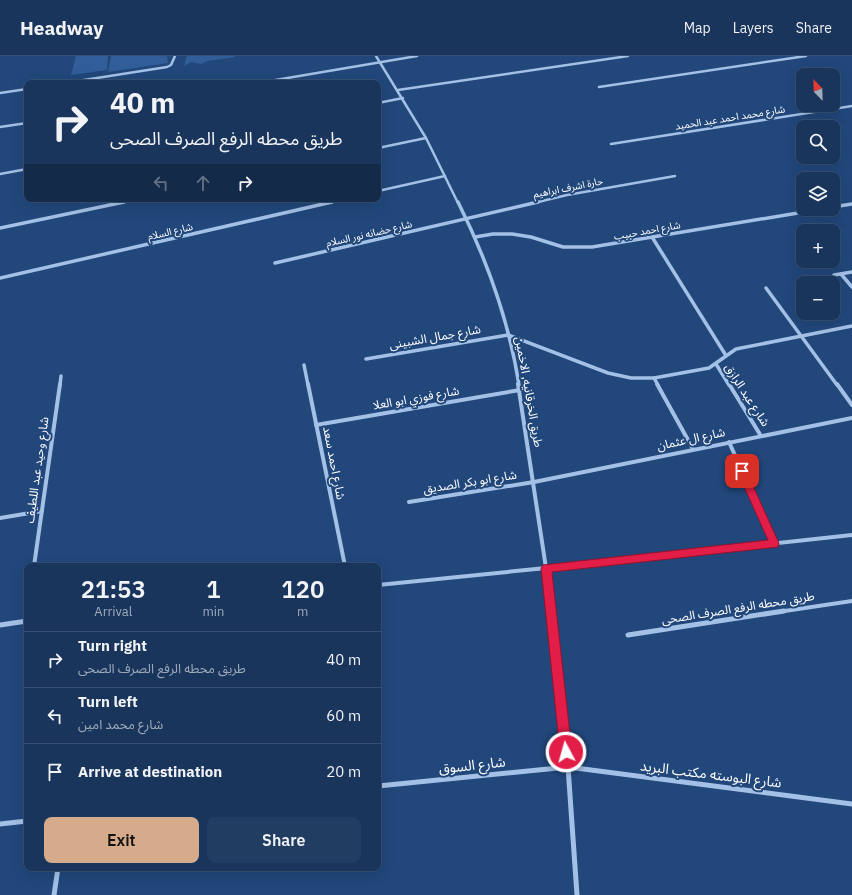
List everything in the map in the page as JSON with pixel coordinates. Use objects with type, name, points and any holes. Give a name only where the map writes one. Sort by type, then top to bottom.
[{"type":"street","points":[[84,80],[167,67],[171,65],[174,56]]},
{"type":"street","name":"طريق الخرقانيه, الاخمين","points":[[376,56],[426,138],[475,237],[491,275],[514,355],[546,568],[568,767],[577,895]]},
{"type":"street","points":[[275,80],[417,56]]},
{"type":"street","points":[[398,90],[628,56]]},
{"type":"street","points":[[599,86],[806,56]]},
{"type":"street","points":[[0,93],[24,89]]},
{"type":"street","points":[[381,102],[403,98]]},
{"type":"street","name":"شارع محمد احمد عبد الحميد","points":[[611,144],[852,106]]},
{"type":"street","points":[[0,127],[24,123]]},
{"type":"street","points":[[381,147],[426,138]]},
{"type":"street","points":[[0,174],[24,170]]},
{"type":"street","points":[[381,190],[445,176]]},
{"type":"street","name":"حارة اشرف ابراهيم","points":[[466,218],[567,194],[674,176]]},
{"type":"street","points":[[0,228],[123,202]]},
{"type":"street","name":"شارع السلام","points":[[0,278],[331,202]]},
{"type":"street","points":[[840,206],[852,204]]},
{"type":"street","name":"شارع احمد حبيب","points":[[475,237],[493,234],[512,234],[531,237],[563,246],[577,248],[592,247],[796,213]]},
{"type":"street","name":"شارع حضانه نور السلام","points":[[274,264],[466,218]]},
{"type":"street","points":[[652,237],[725,354]]},
{"type":"street","points":[[834,275],[852,272]]},
{"type":"street","points":[[841,274],[852,287]]},
{"type":"street","points":[[766,288],[852,405]]},
{"type":"street","points":[[508,335],[608,373],[631,378],[654,378],[710,368],[725,354],[736,349],[852,326]]},
{"type":"street","name":"شارع جمال الشبينى","points":[[366,358],[508,335]]},
{"type":"street","name":"شارع عبد الرازق","points":[[716,364],[762,436]]},
{"type":"street","name":"شارع احمد سعد","points":[[304,365],[344,563]]},
{"type":"street","name":"شارع وحيد عبد اللطيف","points":[[34,563],[61,376]]},
{"type":"street","points":[[654,378],[693,449]]},
{"type":"street","name":"شارع فوزي ابو العلا","points":[[316,425],[520,390]]},
{"type":"street","name":"شارع ال عثمان","points":[[534,482],[852,418]]},
{"type":"street","points":[[729,442],[775,544]]},
{"type":"street","name":"شارع ابو بكر الصديق","points":[[409,502],[534,482]]},
{"type":"street","points":[[0,518],[42,511]]},
{"type":"street","points":[[381,585],[852,535]]},
{"type":"street","name":"طريق محطه الرفع الصرف الصحى","points":[[628,635],[852,601]]},
{"type":"street","points":[[0,625],[24,621]]},
{"type":"street","name":"شارع السوق","points":[[381,786],[568,767]]},
{"type":"street","name":"شارع البوسته مكتب البريد","points":[[568,767],[852,804]]},
{"type":"street","points":[[0,824],[24,821]]},
{"type":"street","points":[[54,895],[58,871]]},
{"type":"building","points":[[76,56],[108,56],[107,70],[71,75]]},
{"type":"building","points":[[111,56],[167,56],[168,63],[108,72]]},
{"type":"building","points":[[187,56],[235,57],[208,61],[201,64],[191,62],[184,66]]},
{"type":"route","points":[[566,752],[546,568],[775,544],[742,471]]}]
